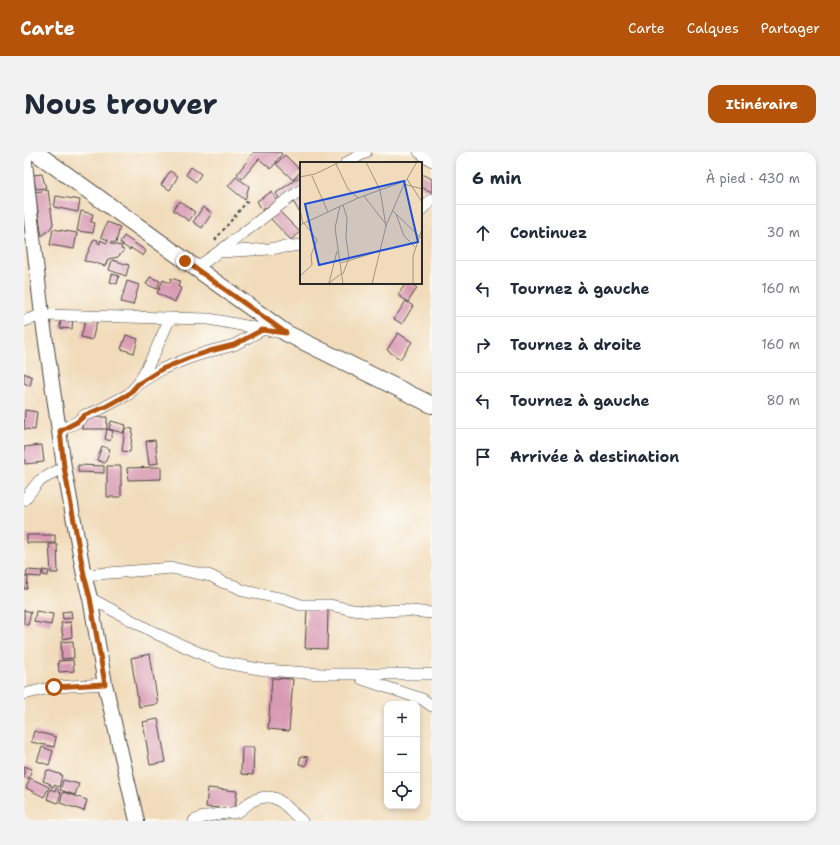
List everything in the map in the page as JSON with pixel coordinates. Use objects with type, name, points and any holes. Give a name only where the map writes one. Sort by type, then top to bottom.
[{"type":"main road","points":[[34,153],[286,333],[432,406]]},
{"type":"street","points":[[348,162],[366,152]]},
{"type":"street","points":[[419,152],[432,161]]},
{"type":"street","points":[[34,153],[30,211],[42,315],[64,467],[84,575],[90,598],[105,684],[137,821]]},
{"type":"street","points":[[196,268],[300,191]]},
{"type":"street","points":[[422,209],[432,199]]},
{"type":"street","points":[[216,254],[300,245]]},
{"type":"street","points":[[24,321],[42,315],[209,319],[236,323],[262,330],[286,333]]},
{"type":"street","points":[[138,384],[154,354],[170,318]]},
{"type":"street","points":[[60,431],[77,422],[85,415],[91,414],[125,396],[138,384],[162,369],[189,358],[234,345],[262,330]]},
{"type":"street","points":[[24,500],[39,481],[64,467]]},
{"type":"street","points":[[84,575],[172,568],[211,576],[244,591],[284,599],[300,605],[330,605],[370,612],[401,610],[432,613]]},
{"type":"street","points":[[90,598],[159,635],[220,662],[265,670],[348,675],[432,674]]},
{"type":"street","points":[[348,675],[422,699],[432,706]]},
{"type":"street","points":[[24,694],[54,687],[105,684]]},
{"type":"street","points":[[194,821],[209,815],[236,812],[263,796],[277,799],[285,804],[302,821]]},
{"type":"path","points":[[216,254],[212,244],[249,199]]},
{"type":"building","points":[[254,152],[280,152],[282,154],[271,169],[259,159],[242,179],[237,174]]},
{"type":"building","points":[[285,155],[300,170],[300,172],[293,180],[276,164]]},
{"type":"building","points":[[191,167],[201,174],[196,182],[186,175]]},
{"type":"building","points":[[170,171],[178,176],[170,190],[161,185]]},
{"type":"building","points":[[42,174],[46,188],[36,189],[33,175]]},
{"type":"building","points":[[422,174],[432,179],[432,192],[422,187]]},
{"type":"building","points":[[236,177],[249,186],[245,200],[228,186]]},
{"type":"building","points":[[300,177],[300,187],[280,200],[276,193]]},
{"type":"building","points":[[48,190],[53,224],[51,228],[42,236],[35,192]]},
{"type":"building","points":[[271,192],[278,201],[262,210],[257,201]]},
{"type":"building","points":[[300,195],[300,210],[299,211],[292,200]]},
{"type":"building","points":[[56,196],[80,200],[78,212],[54,207]]},
{"type":"building","points":[[180,201],[195,212],[189,221],[173,210]]},
{"type":"building","points":[[203,207],[212,213],[202,228],[193,222]]},
{"type":"building","points":[[277,209],[300,232],[291,240],[269,217]]},
{"type":"building","points":[[81,211],[93,214],[91,222],[95,223],[93,233],[77,231]]},
{"type":"building","points":[[107,222],[120,227],[116,243],[111,242],[111,244],[122,246],[121,249],[124,250],[118,257],[108,259],[105,266],[84,261],[94,239],[98,240],[97,242],[100,244],[100,240],[107,243],[108,240],[101,237]]},
{"type":"building","points":[[53,229],[77,233],[74,249],[50,245]]},
{"type":"building","points":[[124,236],[146,251],[143,256],[120,243]]},
{"type":"building","points":[[112,260],[129,265],[126,276],[109,270]]},
{"type":"building","points":[[112,274],[119,276],[117,284],[110,282]]},
{"type":"building","points":[[150,277],[160,281],[157,289],[146,284]]},
{"type":"building","points":[[171,278],[180,281],[178,287],[181,288],[175,302],[157,293],[163,280],[170,283]]},
{"type":"building","points":[[127,281],[139,285],[133,305],[121,302]]},
{"type":"building","points":[[405,284],[411,284],[417,288],[408,302],[398,295]]},
{"type":"building","points":[[406,301],[413,306],[402,324],[394,319]]},
{"type":"building","points":[[61,316],[73,317],[72,329],[60,328]]},
{"type":"building","points":[[81,320],[97,321],[92,340],[81,337],[85,322]]},
{"type":"building","points":[[398,333],[412,342],[400,359],[387,350]]},
{"type":"building","points":[[126,335],[138,339],[134,353],[121,349]]},
{"type":"building","points":[[24,373],[32,377],[30,386],[24,383]]},
{"type":"building","points":[[25,410],[37,412],[35,430],[24,429]]},
{"type":"building","points":[[82,417],[107,417],[107,429],[82,429]]},
{"type":"building","points":[[111,421],[126,425],[123,433],[109,429]]},
{"type":"building","points":[[125,428],[133,429],[130,452],[122,451]]},
{"type":"building","points":[[107,429],[113,431],[110,441],[105,439]]},
{"type":"building","points":[[155,440],[158,463],[149,465],[146,441]]},
{"type":"building","points":[[42,445],[44,462],[25,464],[24,447]]},
{"type":"building","points":[[102,446],[110,449],[105,463],[97,460]]},
{"type":"building","points":[[78,465],[104,466],[104,473],[78,472]]},
{"type":"building","points":[[107,466],[121,466],[121,497],[107,497]]},
{"type":"building","points":[[161,467],[161,479],[128,480],[127,468]]},
{"type":"building","points":[[27,535],[55,535],[55,543],[27,543]]},
{"type":"building","points":[[49,544],[57,544],[58,573],[51,573]]},
{"type":"building","points":[[27,570],[42,571],[41,577],[26,576]]},
{"type":"building","points":[[43,570],[49,571],[48,576],[43,575]]},
{"type":"building","points":[[24,577],[28,577],[27,589],[24,589]]},
{"type":"building","points":[[24,610],[31,612],[28,625],[24,624]]},
{"type":"building","points":[[307,610],[328,610],[327,649],[305,648]]},
{"type":"building","points":[[36,611],[53,614],[51,625],[34,622]]},
{"type":"building","points":[[71,611],[72,618],[63,619],[62,612]]},
{"type":"building","points":[[71,622],[72,637],[63,639],[61,623]]},
{"type":"building","points":[[73,641],[74,658],[62,659],[61,642]]},
{"type":"building","points":[[150,654],[158,704],[139,707],[131,658]]},
{"type":"building","points":[[73,660],[74,671],[59,672],[58,661]]},
{"type":"building","points":[[272,678],[293,679],[289,731],[268,729]]},
{"type":"building","points":[[158,719],[166,762],[150,765],[143,722]]},
{"type":"building","points":[[34,731],[56,737],[54,747],[31,742]]},
{"type":"building","points":[[42,747],[53,751],[49,765],[37,761]]},
{"type":"building","points":[[242,747],[254,747],[253,775],[241,774]]},
{"type":"building","points":[[301,756],[308,757],[306,766],[299,764]]},
{"type":"building","points":[[24,766],[32,769],[28,779],[24,777]]},
{"type":"building","points":[[47,770],[62,775],[59,787],[54,785],[51,787],[51,784],[49,785],[49,783],[43,781]]},
{"type":"building","points":[[30,778],[49,787],[44,797],[26,788]]},
{"type":"building","points":[[63,780],[79,784],[75,795],[60,790]]},
{"type":"building","points":[[56,788],[58,789],[58,792],[61,793],[58,803],[47,799],[50,789],[55,791]]},
{"type":"building","points":[[208,788],[237,791],[235,809],[206,807]]},
{"type":"building","points":[[63,792],[87,800],[84,811],[60,803]]},
{"type":"route","points":[[54,687],[105,684],[90,598],[84,575],[64,467],[60,431],[77,422],[85,415],[91,414],[129,394],[138,384],[162,369],[189,358],[234,345],[262,330],[286,333],[185,261]]}]
